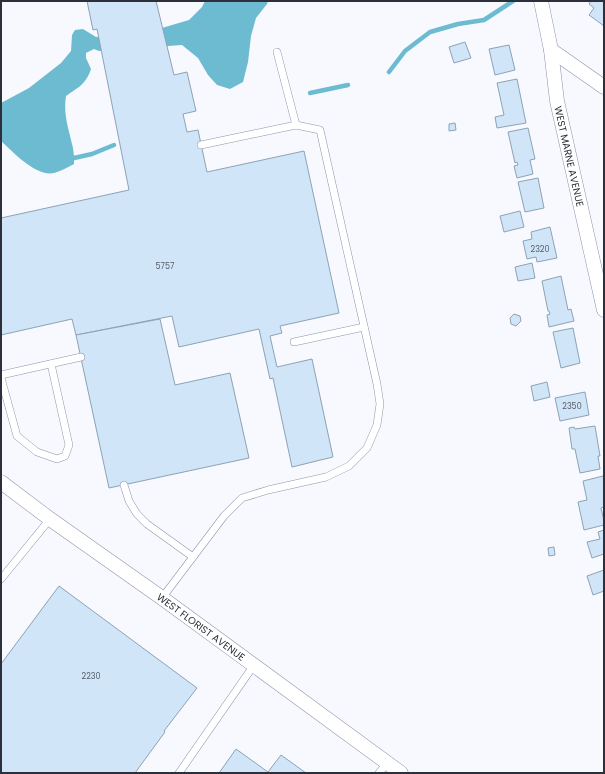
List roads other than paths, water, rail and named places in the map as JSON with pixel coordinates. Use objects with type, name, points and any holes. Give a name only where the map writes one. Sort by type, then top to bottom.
[{"type":"street","name":"WEST MARNE AVENUE","points":[[542,2],[551,50],[557,101],[604,310]]},
{"type":"street","points":[[551,50],[604,87]]},
{"type":"street","name":"WEST FLORIST AVENUE","points":[[1,482],[50,519],[254,665],[383,768],[401,773]]},
{"type":"lane","points":[[277,52],[296,125]]},
{"type":"lane","points":[[162,598],[224,516],[242,498],[268,490],[326,477],[349,466],[366,448],[377,425],[380,404],[377,384],[320,130],[296,125],[201,145]]},
{"type":"lane","points":[[294,342],[364,327]]},
{"type":"lane","points":[[51,364],[69,445],[65,456],[57,459],[38,452],[17,436],[1,377],[51,364],[81,357]]},
{"type":"lane","points":[[124,485],[129,501],[137,514],[147,524],[193,557]]},
{"type":"lane","points":[[1,579],[50,519]]},
{"type":"lane","points":[[179,773],[254,665]]},
{"type":"water","points":[[205,1],[268,1],[256,18],[251,36],[248,62],[243,82],[230,89],[217,85],[208,75],[198,58],[182,45],[99,51],[94,49],[86,53],[86,58],[91,69],[87,78],[82,85],[66,96],[66,116],[74,154],[74,164],[54,173],[40,171],[25,163],[1,141],[1,103],[29,88],[61,63],[71,51],[72,35],[75,30],[83,29],[96,37],[155,30],[189,20],[202,7]]},
{"type":"waterway","points":[[389,72],[405,51],[430,32],[458,24],[484,20],[513,1]]},
{"type":"waterway","points":[[310,93],[348,85]]},
{"type":"waterway","points":[[68,156],[74,158],[92,154],[114,145]]}]
